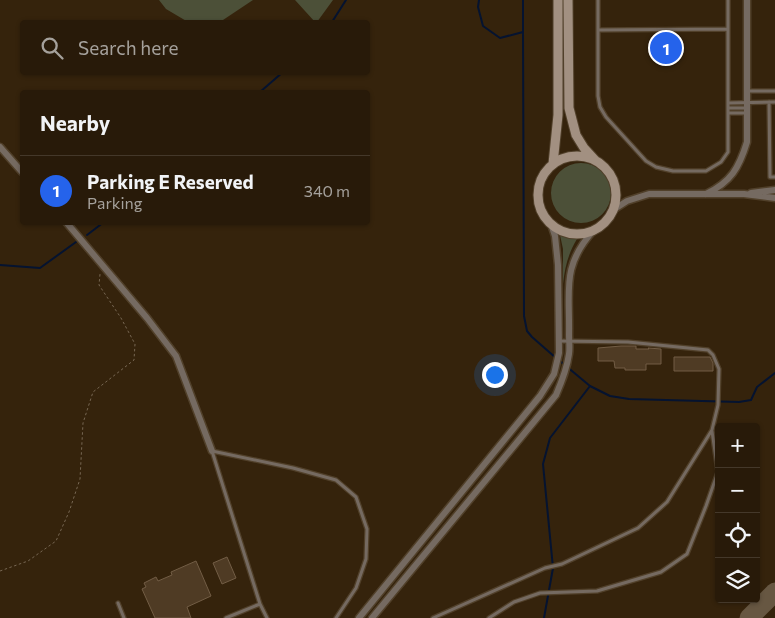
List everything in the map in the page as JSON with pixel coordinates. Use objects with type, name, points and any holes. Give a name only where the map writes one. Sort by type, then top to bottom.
[{"type":"main road","points":[[553,164],[558,115],[558,0]]},
{"type":"main road","points":[[568,0],[569,108],[576,135],[584,148],[611,176],[616,187],[616,198],[609,218],[594,230],[572,233],[561,230],[551,224],[539,205],[540,183],[545,173],[553,164],[562,159],[584,156],[595,160]]},
{"type":"street","points":[[706,194],[720,187],[733,172],[742,158],[747,142],[747,0]]},
{"type":"street","points":[[0,147],[20,170]]},
{"type":"street","points":[[744,194],[772,190]]},
{"type":"street","points":[[613,210],[627,201],[649,194],[744,194],[775,198]]},
{"type":"street","points":[[358,618],[540,396],[554,374],[558,353],[558,265],[555,236],[551,224]]},
{"type":"street","points":[[68,225],[148,318],[176,356],[212,451]]},
{"type":"street","points":[[372,618],[556,395],[566,373],[569,352],[569,282],[572,264],[579,249],[594,230]]},
{"type":"lane","points":[[598,0],[598,96],[600,107],[606,117],[646,161],[656,167],[673,171],[706,170],[712,168],[721,162],[728,152],[728,0]]},
{"type":"lane","points":[[598,30],[728,29]]},
{"type":"lane","points":[[747,91],[774,91]]},
{"type":"lane","points":[[769,102],[770,177],[775,177]]},
{"type":"lane","points":[[728,113],[775,102]]},
{"type":"lane","points":[[728,103],[747,108]]},
{"type":"lane","points":[[728,108],[747,108]]},
{"type":"lane","points":[[433,618],[545,568],[562,564],[638,528],[667,502],[712,430],[718,405],[718,369],[713,355],[708,350],[628,342],[558,341]]},
{"type":"lane","points":[[489,618],[514,602],[540,593],[597,591],[661,572],[686,554],[718,472],[712,430]]},
{"type":"lane","points":[[267,618],[260,604],[212,451],[293,468],[336,480],[356,498],[367,529],[366,559],[356,588],[336,618]]},
{"type":"lane","points":[[118,603],[124,618]]},
{"type":"lane","points":[[226,618],[260,604]]},
{"type":"path","points":[[0,571],[28,561],[56,540],[69,512],[80,479],[83,423],[93,392],[134,360],[135,344],[121,318],[99,285],[100,263]]},
{"type":"green space","points":[[159,0],[253,0],[223,20],[185,20],[166,9]]},
{"type":"green space","points":[[295,0],[333,0],[318,20],[313,20]]},
{"type":"green space","points":[[575,163],[587,163],[598,168],[606,176],[611,187],[609,205],[598,218],[587,223],[575,223],[564,218],[556,210],[551,199],[551,187],[556,176],[564,168]]},
{"type":"green space","points":[[560,235],[577,239],[567,261],[563,284],[563,249]]},
{"type":"building","points":[[636,346],[636,349],[661,349],[661,364],[646,364],[646,370],[625,370],[625,368],[615,368],[614,361],[598,361],[598,348]]},
{"type":"building","points":[[674,357],[710,357],[713,363],[713,371],[674,371]]},
{"type":"building","points":[[227,557],[236,578],[222,584],[213,563]]},
{"type":"building","points":[[196,561],[211,596],[187,607],[191,618],[155,618],[142,589],[146,587],[144,583],[156,577],[158,581],[172,575],[171,572]]},
{"type":"waterway","points":[[333,20],[346,0]]},
{"type":"waterway","points":[[479,0],[478,7],[483,26],[500,38],[523,32],[523,0]]},
{"type":"waterway","points":[[523,32],[524,316],[527,331],[556,358]]},
{"type":"waterway","points":[[262,90],[280,75]]},
{"type":"waterway","points":[[87,235],[100,225]]},
{"type":"waterway","points":[[0,265],[40,268],[76,242]]},
{"type":"waterway","points":[[560,361],[590,386],[610,396],[629,399],[739,402],[751,400],[757,387],[775,373]]},
{"type":"waterway","points":[[544,618],[553,568],[543,464],[550,438],[590,386]]},
{"type":"taxiway","points":[[749,618],[775,592]]},
{"type":"place","name":"Parking E Reserved","points":[[666,48]]}]
